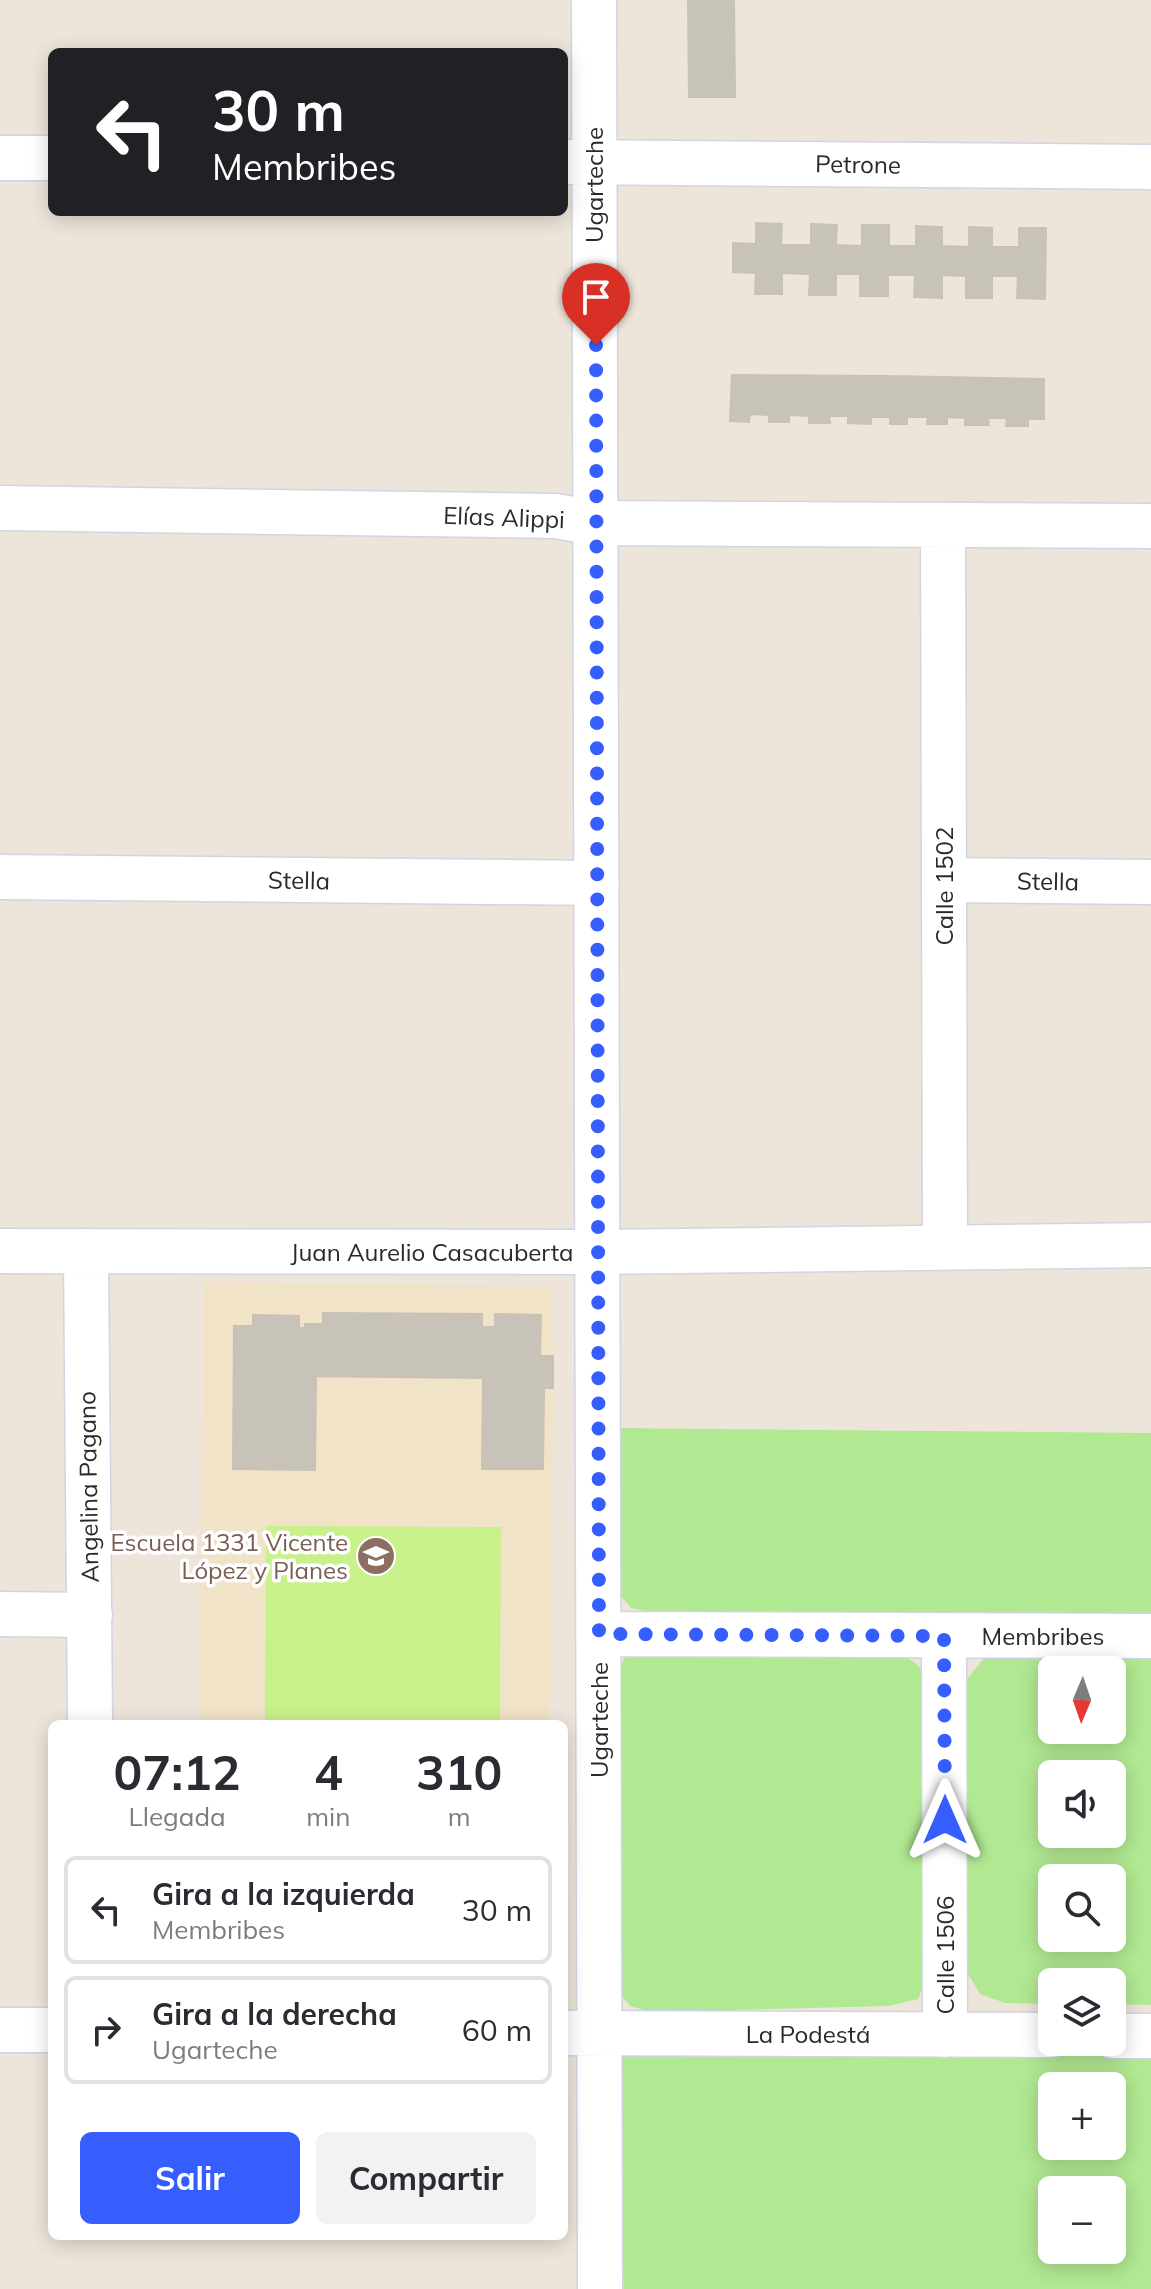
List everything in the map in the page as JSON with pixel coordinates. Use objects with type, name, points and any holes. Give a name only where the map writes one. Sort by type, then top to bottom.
[{"type":"street","name":"Ugarteche","points":[[594,0],[579,162],[597,523],[599,1634],[581,2033],[600,2289]]},
{"type":"street","points":[[0,158],[48,158]]},
{"type":"street","name":"Petrone","points":[[579,162],[1151,167]]},
{"type":"street","name":"Elías Alippi","points":[[0,508],[555,516],[597,523],[1151,526]]},
{"type":"street","name":"Calle 1502","points":[[943,525],[945,1248]]},
{"type":"street","name":"Stella","points":[[0,877],[597,883]]},
{"type":"street","name":"Stella","points":[[944,880],[1151,882]]},
{"type":"street","name":"Juan Aurelio Casacuberta","points":[[0,1251],[597,1252],[1151,1245]]},
{"type":"street","name":"Angelina Pagano","points":[[86,1251],[90,1720]]},
{"type":"street","points":[[0,1614],[90,1615]]},
{"type":"street","name":"Membribes","points":[[599,1634],[1151,1636]]},
{"type":"street","name":"Calle 1506","points":[[944,1636],[945,2035]]},
{"type":"street","points":[[0,2030],[48,2030]]},
{"type":"street","name":"La Podestá","points":[[581,2033],[1038,2035]]},
{"type":"street","points":[[1126,2036],[1151,2036]]},
{"type":"shaded area","name":"Escuela 1331 Vicente López y Planes","points":[[204,1282],[554,1286],[550,1720],[199,1720]]},
{"type":"green space","points":[[614,1428],[1151,1433],[1151,1617],[655,1613],[631,1608],[619,1594]]},
{"type":"green space","points":[[266,1526],[501,1527],[500,1720],[265,1720]]},
{"type":"green space","points":[[892,1648],[918,1665],[932,1686],[931,1967],[918,1999],[888,2006],[651,2012],[630,2006],[615,1989],[615,1672],[627,1655]]},
{"type":"green space","points":[[992,1648],[1151,1649],[1151,2005],[1126,2004],[1126,1968],[1038,1968],[1038,2004],[1005,2003],[980,1994],[963,1966],[961,1687]]},
{"type":"green space","points":[[645,2043],[1038,2047],[1038,2056],[1126,2056],[1126,2048],[1151,2048],[1151,2289],[616,2289],[617,2063],[624,2047]]},
{"type":"building","points":[[688,0],[734,0],[735,97],[689,97]]},
{"type":"building","points":[[756,223],[782,224],[781,245],[811,245],[811,224],[837,225],[836,245],[862,246],[862,225],[889,225],[889,246],[916,246],[916,226],[942,227],[942,246],[969,247],[969,227],[992,228],[992,247],[1019,247],[1019,228],[1046,228],[1045,299],[1017,298],[1018,276],[992,276],[992,298],[966,298],[966,276],[942,275],[942,298],[914,297],[915,275],[888,275],[888,296],[860,296],[860,274],[836,274],[836,295],[809,295],[810,274],[782,273],[782,294],[755,294],[756,273],[733,272],[733,243],[756,244]]},
{"type":"building","points":[[732,375],[890,376],[890,417],[871,417],[871,424],[848,423],[848,416],[829,416],[830,423],[809,423],[809,416],[789,415],[789,422],[769,422],[769,415],[750,414],[749,422],[730,421]]},
{"type":"building","points":[[890,376],[1044,379],[1044,419],[1028,419],[1028,426],[1006,426],[1007,418],[988,418],[989,425],[965,425],[965,418],[947,417],[947,424],[927,424],[928,417],[907,417],[907,424],[890,424]]},
{"type":"building","points":[[323,1313],[482,1314],[482,1327],[495,1327],[495,1314],[541,1315],[540,1356],[553,1356],[553,1388],[483,1387],[483,1378],[299,1376],[299,1328],[305,1328],[305,1324],[323,1324]]},
{"type":"building","points":[[253,1315],[299,1316],[299,1376],[316,1376],[315,1470],[233,1469],[234,1326],[253,1326]]},
{"type":"building","points":[[483,1387],[544,1388],[543,1469],[482,1469]]},
{"type":"place","name":"Escuela 1331 Vicente López y Planes","points":[[376,1556]]},
{"type":"route","points":[[596,345],[599,1634],[944,1636],[945,1820]]}]
